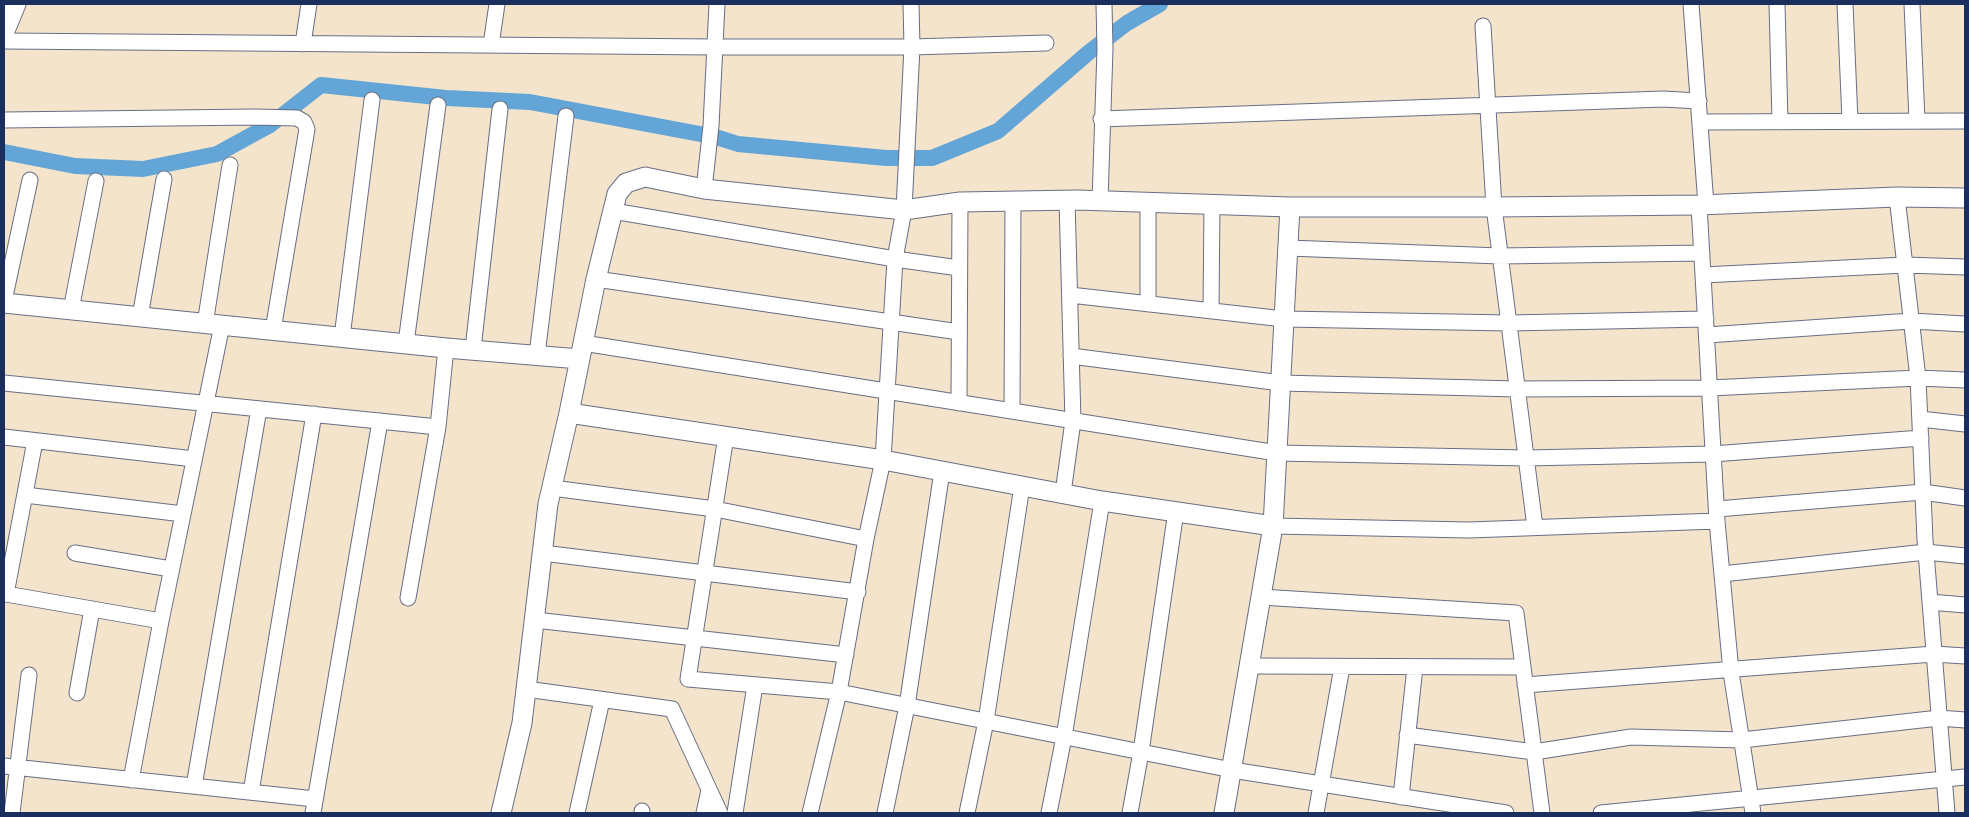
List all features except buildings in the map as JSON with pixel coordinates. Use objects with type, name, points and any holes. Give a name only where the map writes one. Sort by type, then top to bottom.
[{"type":"street","points":[[4,33],[16,4]]},
{"type":"street","points":[[303,44],[309,4]]},
{"type":"street","points":[[491,45],[497,4]]},
{"type":"street","points":[[704,189],[711,132],[717,4]]},
{"type":"street","points":[[810,813],[840,692],[866,539],[882,460],[896,259],[904,210],[912,47],[911,4]]},
{"type":"street","points":[[1100,201],[1101,119],[1105,49],[1104,4]]},
{"type":"street","points":[[1691,4],[1699,101],[1703,205],[1702,253],[1717,515],[1731,669],[1752,806]]},
{"type":"street","points":[[1777,4],[1780,122]]},
{"type":"street","points":[[1845,4],[1850,122]]},
{"type":"street","points":[[1912,4],[1917,121]]},
{"type":"street","points":[[1483,26],[1494,207],[1535,527]]},
{"type":"street","points":[[4,41],[715,47],[912,47],[1046,43]]},
{"type":"street","points":[[1101,119],[1664,99],[1699,101]]},
{"type":"street","points":[[342,337],[372,100]]},
{"type":"street","points":[[406,342],[438,105]]},
{"type":"street","points":[[473,349],[500,109]]},
{"type":"street","points":[[537,355],[566,116]]},
{"type":"street","points":[[4,120],[255,117],[297,118],[304,122],[307,130],[273,330]]},
{"type":"street","points":[[1700,122],[1965,120]]},
{"type":"street","points":[[131,780],[171,569],[206,403],[230,165]]},
{"type":"street","points":[[501,813],[522,723],[542,554],[552,488],[570,414],[596,279],[617,194],[626,183],[645,177],[704,189],[904,210],[960,202],[1067,200],[1290,207],[1494,207],[1703,205],[1897,197],[1965,198]]},
{"type":"street","points":[[140,317],[164,179]]},
{"type":"street","points":[[30,180],[4,302],[214,325],[406,342],[446,348],[537,355],[582,351],[887,391],[1277,453],[1526,458],[1714,454],[1921,438]]},
{"type":"street","points":[[71,310],[96,181]]},
{"type":"street","points":[[1897,197],[1918,378],[1926,552],[1947,813]]},
{"type":"street","points":[[1063,493],[1073,421],[1067,200]]},
{"type":"street","points":[[1012,411],[1013,201]]},
{"type":"street","points":[[959,403],[960,202]]},
{"type":"street","points":[[1148,202],[1148,304]]},
{"type":"street","points":[[1211,311],[1212,204]]},
{"type":"street","points":[[1224,813],[1273,526],[1290,207]]},
{"type":"street","points":[[613,211],[959,268]]},
{"type":"street","points":[[1288,248],[1500,256],[1702,253]]},
{"type":"street","points":[[1703,275],[1905,265],[1965,267]]},
{"type":"street","points":[[596,279],[959,332]]},
{"type":"street","points":[[1070,295],[1284,319],[1509,323],[1706,319]]},
{"type":"street","points":[[1707,335],[1911,321],[1965,324]]},
{"type":"street","points":[[408,598],[438,427],[446,348]]},
{"type":"street","points":[[1071,356],[1281,383],[1517,388],[1710,388],[1918,378],[1965,380]]},
{"type":"street","points":[[4,382],[438,427]]},
{"type":"street","points":[[194,786],[259,409]]},
{"type":"street","points":[[251,792],[314,414]]},
{"type":"street","points":[[570,414],[882,460],[1102,500],[1273,526],[1470,530],[1717,515],[1923,492],[1965,498]]},
{"type":"street","points":[[1920,419],[1965,424]]},
{"type":"street","points":[[11,767],[251,792],[314,806],[380,421]]},
{"type":"street","points":[[726,436],[688,679],[840,692],[1232,770],[1506,813]]},
{"type":"street","points":[[4,437],[194,459]]},
{"type":"street","points":[[35,442],[6,594],[161,621]]},
{"type":"street","points":[[885,813],[907,706],[942,471]]},
{"type":"street","points":[[967,813],[986,721],[1022,486]]},
{"type":"street","points":[[552,488],[715,509],[866,539]]},
{"type":"street","points":[[25,495],[183,514]]},
{"type":"street","points":[[1049,813],[1064,737],[1102,500]]},
{"type":"street","points":[[1130,813],[1176,512]]},
{"type":"street","points":[[1722,574],[1926,552],[1965,556]]},
{"type":"street","points":[[75,553],[171,569]]},
{"type":"street","points":[[542,554],[858,592]]},
{"type":"street","points":[[1261,597],[1516,613],[1542,813]]},
{"type":"street","points":[[1930,602],[1965,605]]},
{"type":"street","points":[[77,693],[92,609]]},
{"type":"street","points":[[535,620],[846,655]]},
{"type":"street","points":[[1525,685],[1934,654],[1965,656]]},
{"type":"street","points":[[1250,666],[1523,667]]},
{"type":"street","points":[[1316,813],[1342,667]]},
{"type":"street","points":[[1401,797],[1415,667]]},
{"type":"street","points":[[12,813],[11,767],[29,675]]},
{"type":"street","points":[[735,813],[755,685]]},
{"type":"street","points":[[526,689],[672,709],[720,813]]},
{"type":"street","points":[[577,813],[602,700]]},
{"type":"street","points":[[1407,735],[1534,752],[1631,737],[1742,740],[1939,718],[1965,720]]},
{"type":"street","points":[[1601,813],[1752,806],[1944,778],[1965,778]]},
{"type":"street","points":[[704,813],[709,790]]},
{"type":"waterway","points":[[4,152],[75,166],[143,169],[217,154],[270,125],[321,85],[446,98],[530,102],[716,137],[738,144],[886,158],[932,158],[998,131],[1088,53],[1127,23],[1160,4]]}]
